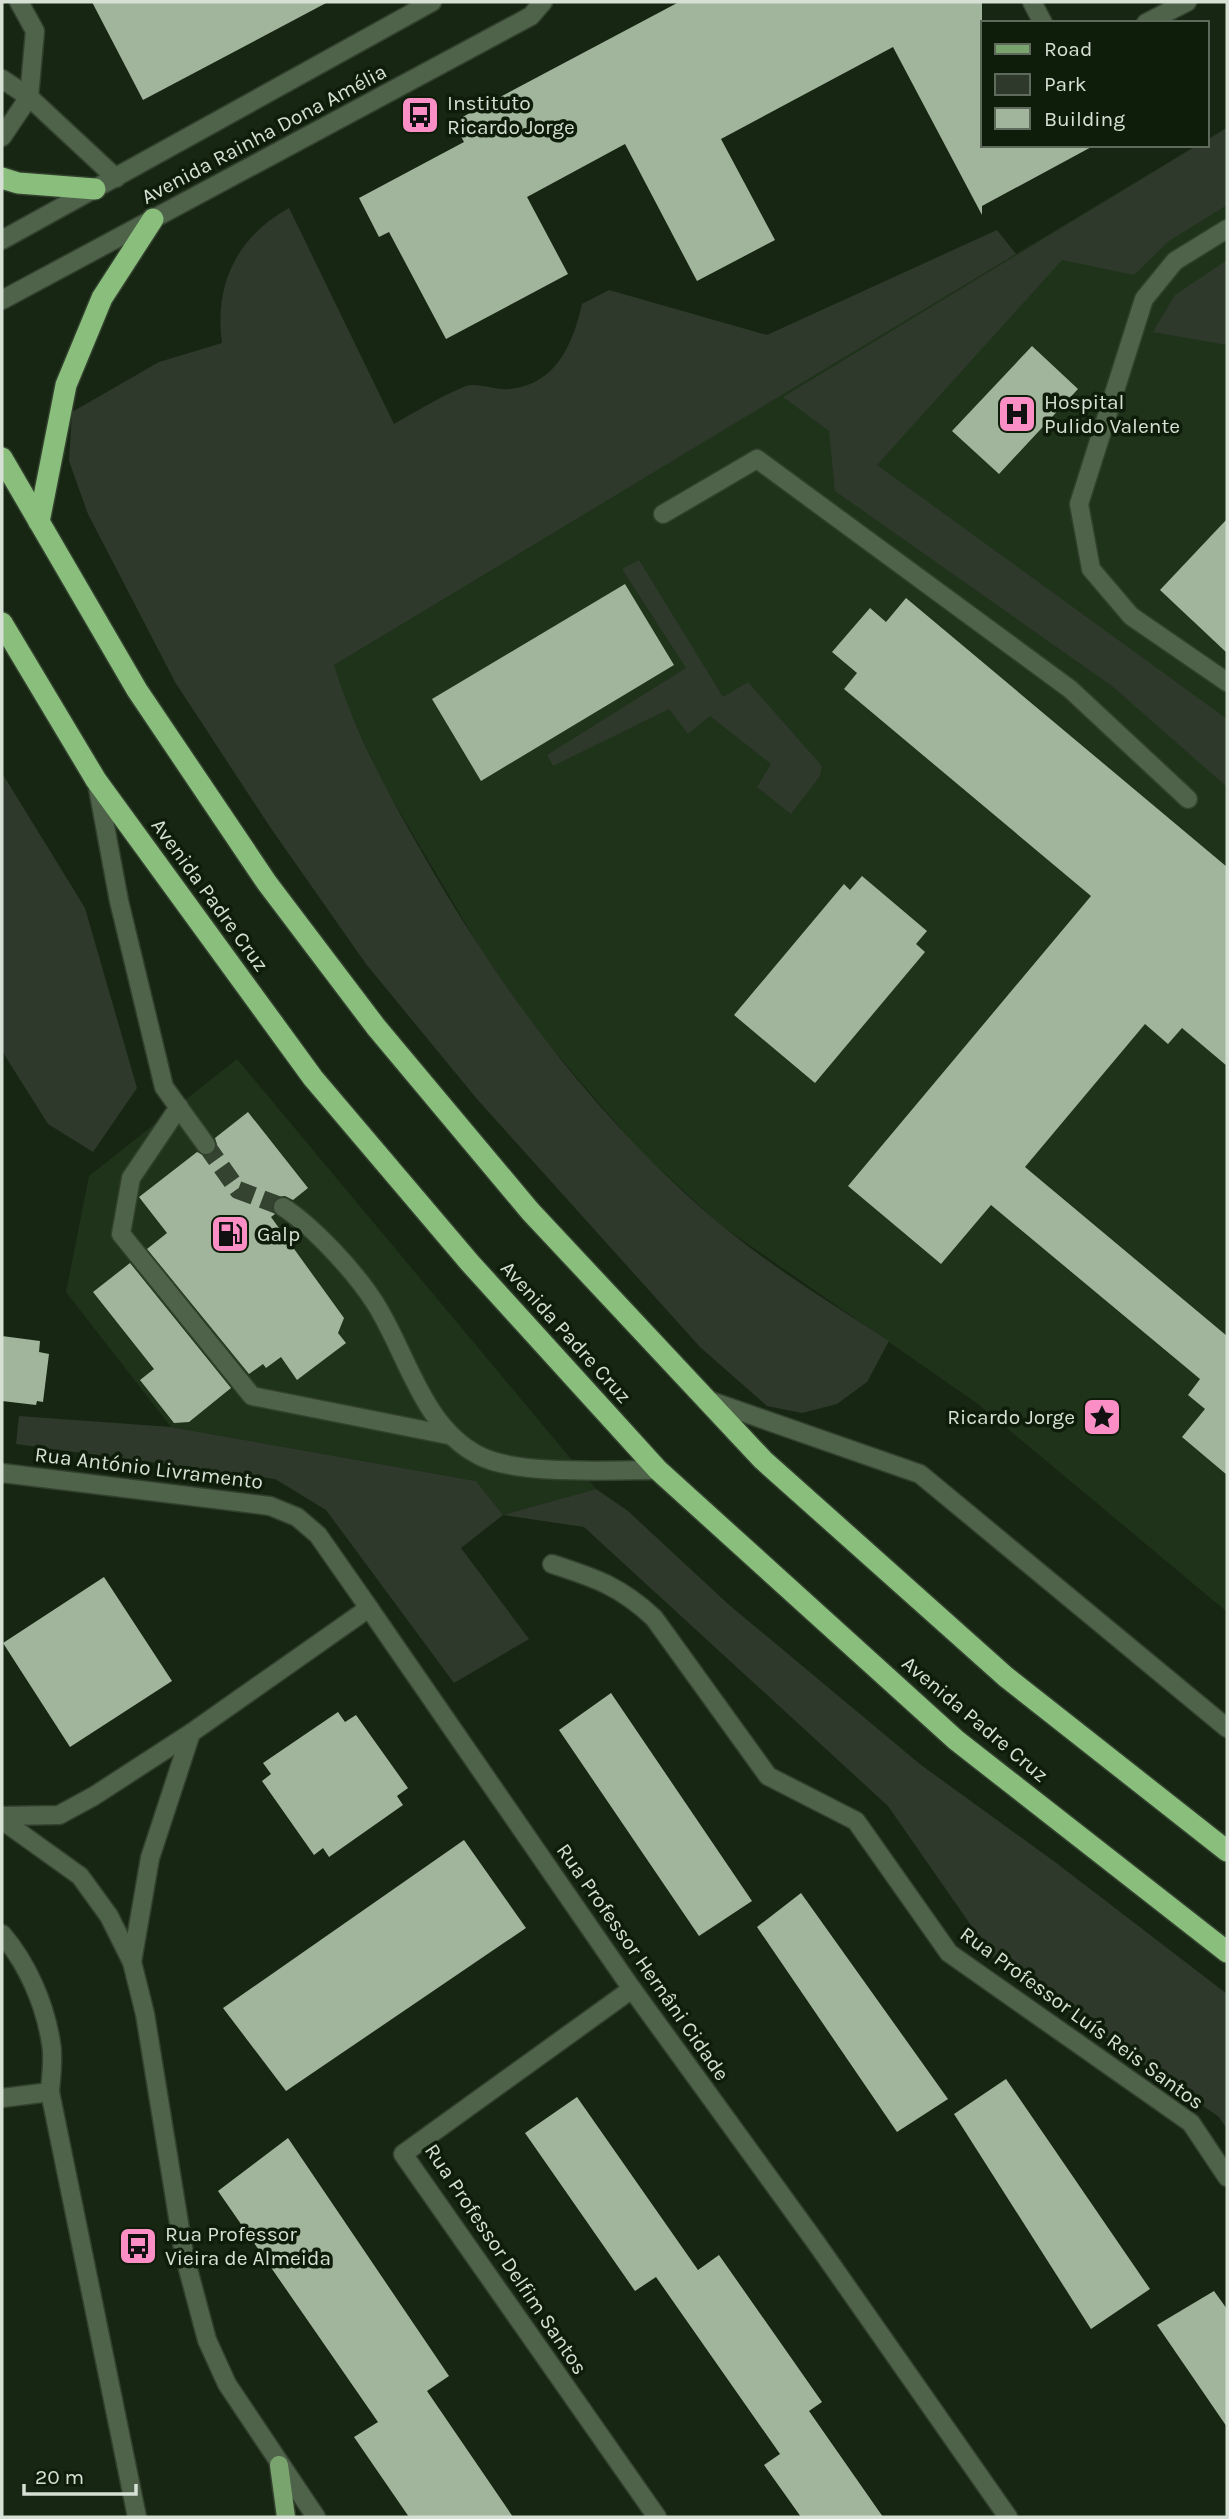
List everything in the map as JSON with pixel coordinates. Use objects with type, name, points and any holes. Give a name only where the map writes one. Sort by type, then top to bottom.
[{"type":"highway","points":[[2,177],[18,183],[95,189]]},
{"type":"highway","points":[[39,522],[66,385],[102,298],[153,219]]},
{"type":"highway","points":[[2,458],[137,690],[267,883],[368,1016],[530,1211],[703,1399],[763,1460],[1006,1677],[1227,1851]]},
{"type":"highway","name":"Avenida Padre Cruz","points":[[2,623],[96,780],[313,1078],[470,1263],[658,1471],[956,1740],[1227,1952]]},
{"type":"main road","points":[[279,2465],[286,2517]]},
{"type":"street","points":[[2,137],[29,97],[35,31],[19,2]]},
{"type":"street","name":"Avenida Rainha Dona Amélia","points":[[2,240],[432,2]]},
{"type":"street","name":"Avenida Rainha Dona Amélia","points":[[2,300],[531,16],[543,2]]},
{"type":"street","points":[[1032,2],[1042,21]]},
{"type":"street","points":[[1150,21],[1187,2]]},
{"type":"street","points":[[2,79],[29,97],[116,177]]},
{"type":"street","points":[[1227,229],[1175,261],[1144,299],[1079,504],[1091,569],[1131,616],[1227,681]]},
{"type":"street","points":[[663,514],[757,460],[1070,689],[1188,799]]},
{"type":"street","points":[[96,780],[120,901],[164,1087],[206,1145]]},
{"type":"street","points":[[179,1107],[131,1178],[121,1234],[252,1396],[448,1434]]},
{"type":"street","points":[[284,1207],[344,1265],[375,1303],[420,1389],[448,1434],[479,1457],[521,1466],[658,1471]]},
{"type":"street","points":[[703,1399],[920,1474],[1227,1728]]},
{"type":"street","name":"Rua António Livramento","points":[[2,1473],[270,1506],[297,1517],[318,1535],[369,1608]]},
{"type":"street","name":"Rua Professor Luís Reis Santos","points":[[552,1564],[608,1582],[632,1597],[654,1618],[768,1776],[856,1821],[948,1953],[1191,2123],[1227,2177]]},
{"type":"street","points":[[2,1818],[59,1815],[94,1796],[191,1733],[369,1608]]},
{"type":"street","name":"Rua Professor Hernâni Cidade","points":[[369,1608],[632,1989],[817,2244],[1008,2517]]},
{"type":"street","points":[[132,1962],[150,1858],[191,1733]]},
{"type":"street","points":[[2,1818],[80,1876],[108,1916],[132,1962],[145,2014],[191,2291],[206,2340],[227,2384],[316,2517]]},
{"type":"street","points":[[2,1934],[12,1946],[35,1988],[51,2044],[50,2092],[138,2517]]},
{"type":"street","name":"Rua Professor Delfim Santos","points":[[632,1989],[403,2154],[657,2517]]},
{"type":"street","points":[[2,2098],[50,2092]]},
{"type":"shaded area","points":[[1227,127],[1227,1612],[978,1404],[722,1226],[639,1150],[537,1031],[483,953],[382,782],[348,707],[333,665],[1194,147],[1208,147],[1208,139]]},
{"type":"shaded area","name":"Galp","points":[[237,1059],[596,1489],[503,1515],[476,1481],[171,1427],[66,1292],[89,1176]]},
{"type":"green space","points":[[1227,128],[1227,205],[1169,241],[1134,275],[1062,260],[877,465],[1227,719],[1227,787],[1112,686],[835,491],[829,431],[783,397],[1195,147],[1208,147],[1208,140]]},
{"type":"green space","points":[[289,208],[394,424],[466,386],[510,389],[526,386],[540,379],[551,370],[568,347],[582,304],[609,290],[767,335],[997,230],[1016,254],[334,665],[362,739],[411,833],[486,957],[556,1053],[633,1142],[720,1224],[782,1271],[889,1341],[867,1382],[837,1404],[802,1413],[767,1406],[700,1347],[477,1099],[366,964],[270,827],[175,682],[88,514],[69,461],[72,412],[159,362],[222,343],[222,301],[233,264],[255,233]]},
{"type":"green space","points":[[1227,260],[1227,345],[1153,332],[1175,295]]},
{"type":"green space","points":[[639,560],[723,697],[748,682],[822,766],[820,776],[791,814],[757,787],[771,764],[710,716],[688,734],[669,709],[553,766],[547,755],[686,668],[622,569]]},
{"type":"green space","points":[[2,773],[85,908],[137,1088],[93,1152],[48,1124],[2,1051]]},
{"type":"green space","points":[[19,1416],[171,1427],[476,1481],[503,1515],[461,1548],[529,1639],[454,1683],[326,1510],[275,1479],[16,1444]]},
{"type":"green space","points":[[596,1489],[628,1511],[728,1604],[921,1765],[1055,1862],[1227,1994],[1227,2129],[1219,2117],[995,1960],[888,1806],[584,1527],[503,1515]]},
{"type":"building","points":[[92,2],[328,2],[143,100]]},
{"type":"building","points":[[679,2],[982,2],[981,147],[1091,147],[982,206],[982,215],[893,47],[721,139],[775,240],[697,281],[625,144],[527,197],[568,274],[446,339],[389,232],[379,237],[359,198],[464,142],[453,122]]},
{"type":"building","points":[[1032,346],[1078,389],[999,474],[952,431]]},
{"type":"building","points":[[1227,519],[1227,653],[1160,590]]},
{"type":"building","points":[[625,584],[674,665],[481,781],[432,699]]},
{"type":"building","points":[[906,598],[1227,867],[1227,1066],[1182,1028],[1168,1044],[1145,1024],[1025,1167],[1227,1336],[1227,1475],[1182,1437],[1205,1409],[1188,1395],[1200,1379],[991,1205],[941,1264],[848,1186],[1091,896],[844,689],[857,673],[832,652],[870,608],[886,622]]},
{"type":"building","points":[[862,876],[927,931],[916,944],[925,952],[815,1083],[734,1015],[844,884],[850,890]]},
{"type":"building","points":[[248,1112],[308,1188],[293,1200],[285,1196],[278,1197],[272,1205],[275,1214],[271,1217],[344,1318],[338,1333],[346,1343],[297,1380],[281,1357],[266,1368],[263,1364],[249,1374],[147,1249],[167,1233],[139,1197],[197,1152],[206,1156],[213,1154],[217,1145],[215,1138]]},
{"type":"building","points":[[130,1263],[231,1388],[189,1422],[174,1423],[140,1380],[154,1369],[93,1292]]},
{"type":"building","points":[[2,1336],[40,1341],[39,1352],[49,1354],[43,1402],[37,1401],[36,1405],[2,1401]]},
{"type":"building","points":[[104,1577],[172,1681],[70,1747],[3,1643]]},
{"type":"building","points":[[611,1693],[752,1901],[699,1936],[559,1730]]},
{"type":"building","points":[[338,1712],[345,1722],[356,1715],[408,1788],[397,1796],[403,1805],[329,1857],[323,1848],[314,1855],[262,1781],[271,1774],[263,1763]]},
{"type":"building","points":[[464,1840],[526,1928],[286,2091],[223,2008]]},
{"type":"building","points":[[801,1893],[948,2099],[897,2132],[757,1927]]},
{"type":"building","points":[[1006,2079],[1150,2289],[1091,2329],[954,2114]]},
{"type":"building","points":[[577,2097],[698,2270],[719,2255],[822,2402],[809,2411],[883,2517],[801,2517],[764,2465],[780,2454],[656,2277],[635,2291],[525,2133]]},
{"type":"building","points":[[288,2138],[449,2376],[427,2391],[513,2517],[409,2517],[354,2437],[378,2422],[218,2191]]},
{"type":"building","points":[[1214,2291],[1227,2309],[1227,2427],[1157,2325]]},
{"type":"tunnel","points":[[206,1145],[238,1190],[283,1207]]},
{"type":"place","name":"Instituto Ricardo Jorge","points":[[420,115]]},
{"type":"place","name":"Hospital Pulido Valente","points":[[1017,414]]},
{"type":"place","name":"Galp","points":[[230,1234]]},
{"type":"place","name":"Ricardo Jorge","points":[[1102,1417]]},
{"type":"place","name":"Rua Professor Vieira de Almeida","points":[[138,2246]]}]
